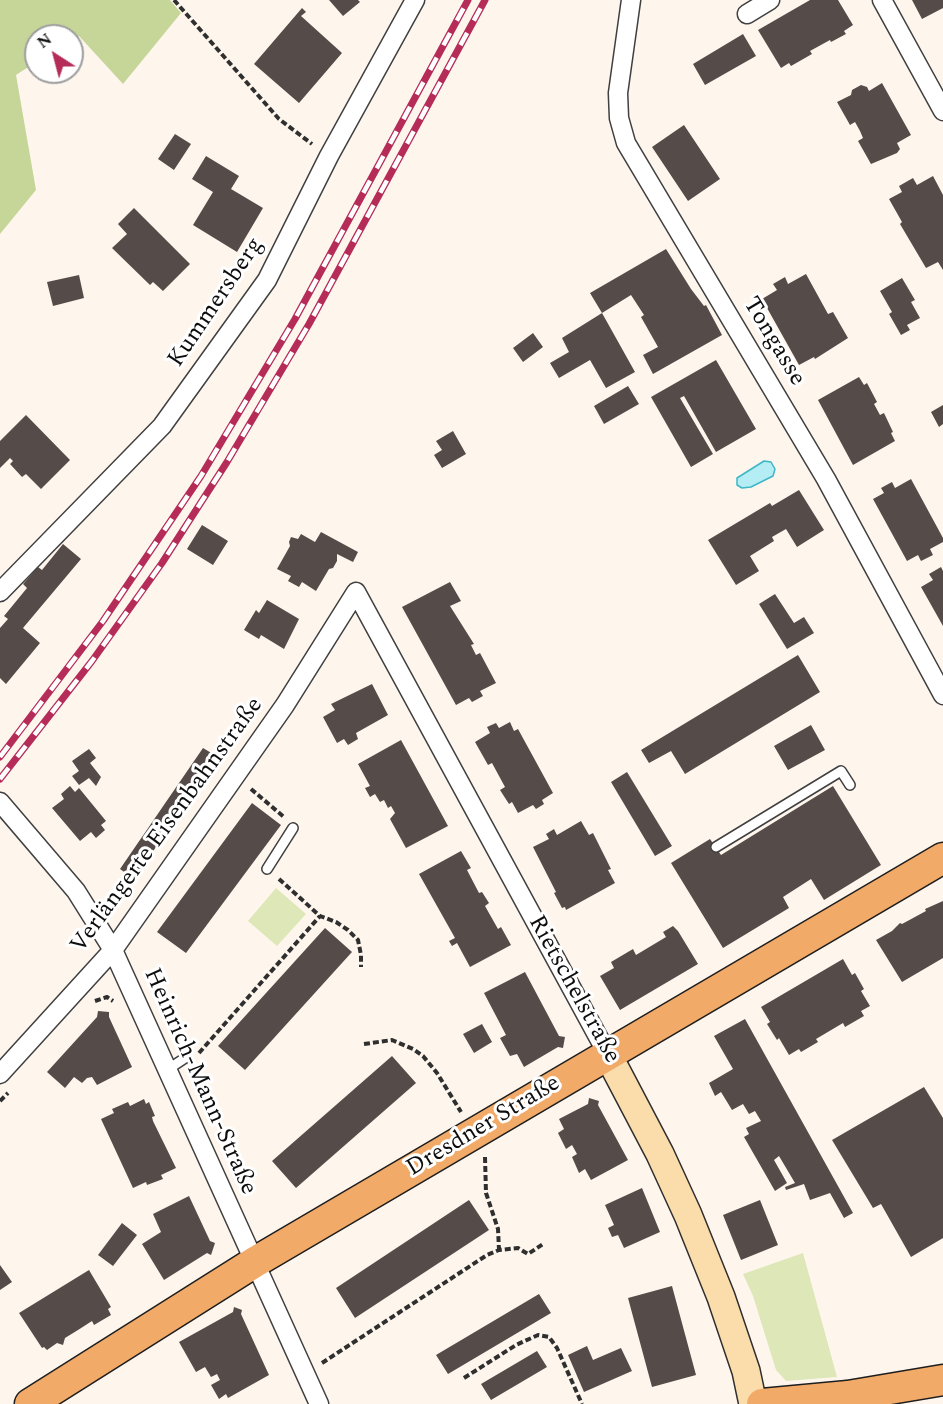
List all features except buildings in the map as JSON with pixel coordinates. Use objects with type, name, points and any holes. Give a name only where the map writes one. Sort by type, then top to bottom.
[{"type":"main road","name":"Dresdner Straße","points":[[30,1404],[477,1122],[608,1054],[943,858]]},
{"type":"main road","name":"Rietschelstraße","points":[[608,1054],[660,1154],[688,1215],[721,1297],[746,1371],[753,1404]]},
{"type":"main road","points":[[762,1404],[838,1397],[943,1380]]},
{"type":"street","name":"Kummersberg","points":[[0,592],[162,426],[267,280],[329,156],[416,0]]},
{"type":"street","name":"Tongasse","points":[[631,0],[618,93],[618,118],[626,143],[826,479],[943,695]]},
{"type":"street","points":[[747,14],[770,0]]},
{"type":"street","points":[[882,0],[943,111]]},
{"type":"street","name":"Verlängerte Eisenbahnstraße","points":[[0,1074],[113,950],[285,705],[356,592]]},
{"type":"street","name":"Rietschelstraße","points":[[356,592],[608,1054]]},
{"type":"street","name":"Heinrich-Mann-Straße","points":[[0,802],[76,891],[113,950],[319,1404]]},
{"type":"lane","points":[[716,847],[841,771],[850,785]]},
{"type":"lane","points":[[267,869],[293,828]]},
{"type":"lane","points":[[167,1070],[185,1058]]},
{"type":"path","points":[[174,0],[279,119],[329,156]]},
{"type":"path","points":[[250,788],[287,819],[293,828]]},
{"type":"path","points":[[267,869],[320,916],[336,922],[358,940],[361,967]]},
{"type":"path","points":[[185,1058],[198,1055],[320,916]]},
{"type":"path","points":[[94,1002],[107,997],[112,1000],[117,1010]]},
{"type":"path","points":[[364,1044],[392,1040],[413,1049],[423,1056],[477,1122],[486,1193],[498,1229],[500,1250]]},
{"type":"path","points":[[0,1101],[16,1085]]},
{"type":"path","points":[[306,1378],[317,1366],[487,1255],[500,1250],[518,1248],[528,1254],[543,1244]]},
{"type":"path","points":[[464,1378],[516,1345],[538,1335],[549,1337],[582,1404]]},
{"type":"green space","points":[[0,0],[170,0],[181,13],[123,84],[84,41],[84,24],[24,24],[24,70],[16,75],[36,190],[0,234]]},
{"type":"green space","points":[[276,888],[306,914],[277,946],[248,921]]},
{"type":"green space","points":[[803,1253],[837,1377],[786,1381],[776,1370],[753,1296],[743,1274]]},
{"type":"water","points":[[764,461],[771,462],[775,469],[773,476],[751,487],[742,488],[737,485],[737,478]]},
{"type":"railway","points":[[0,757],[103,621],[201,476],[295,319],[468,0]]},
{"type":"railway","points":[[0,779],[92,661],[162,563],[227,462],[309,324],[485,0]]}]
